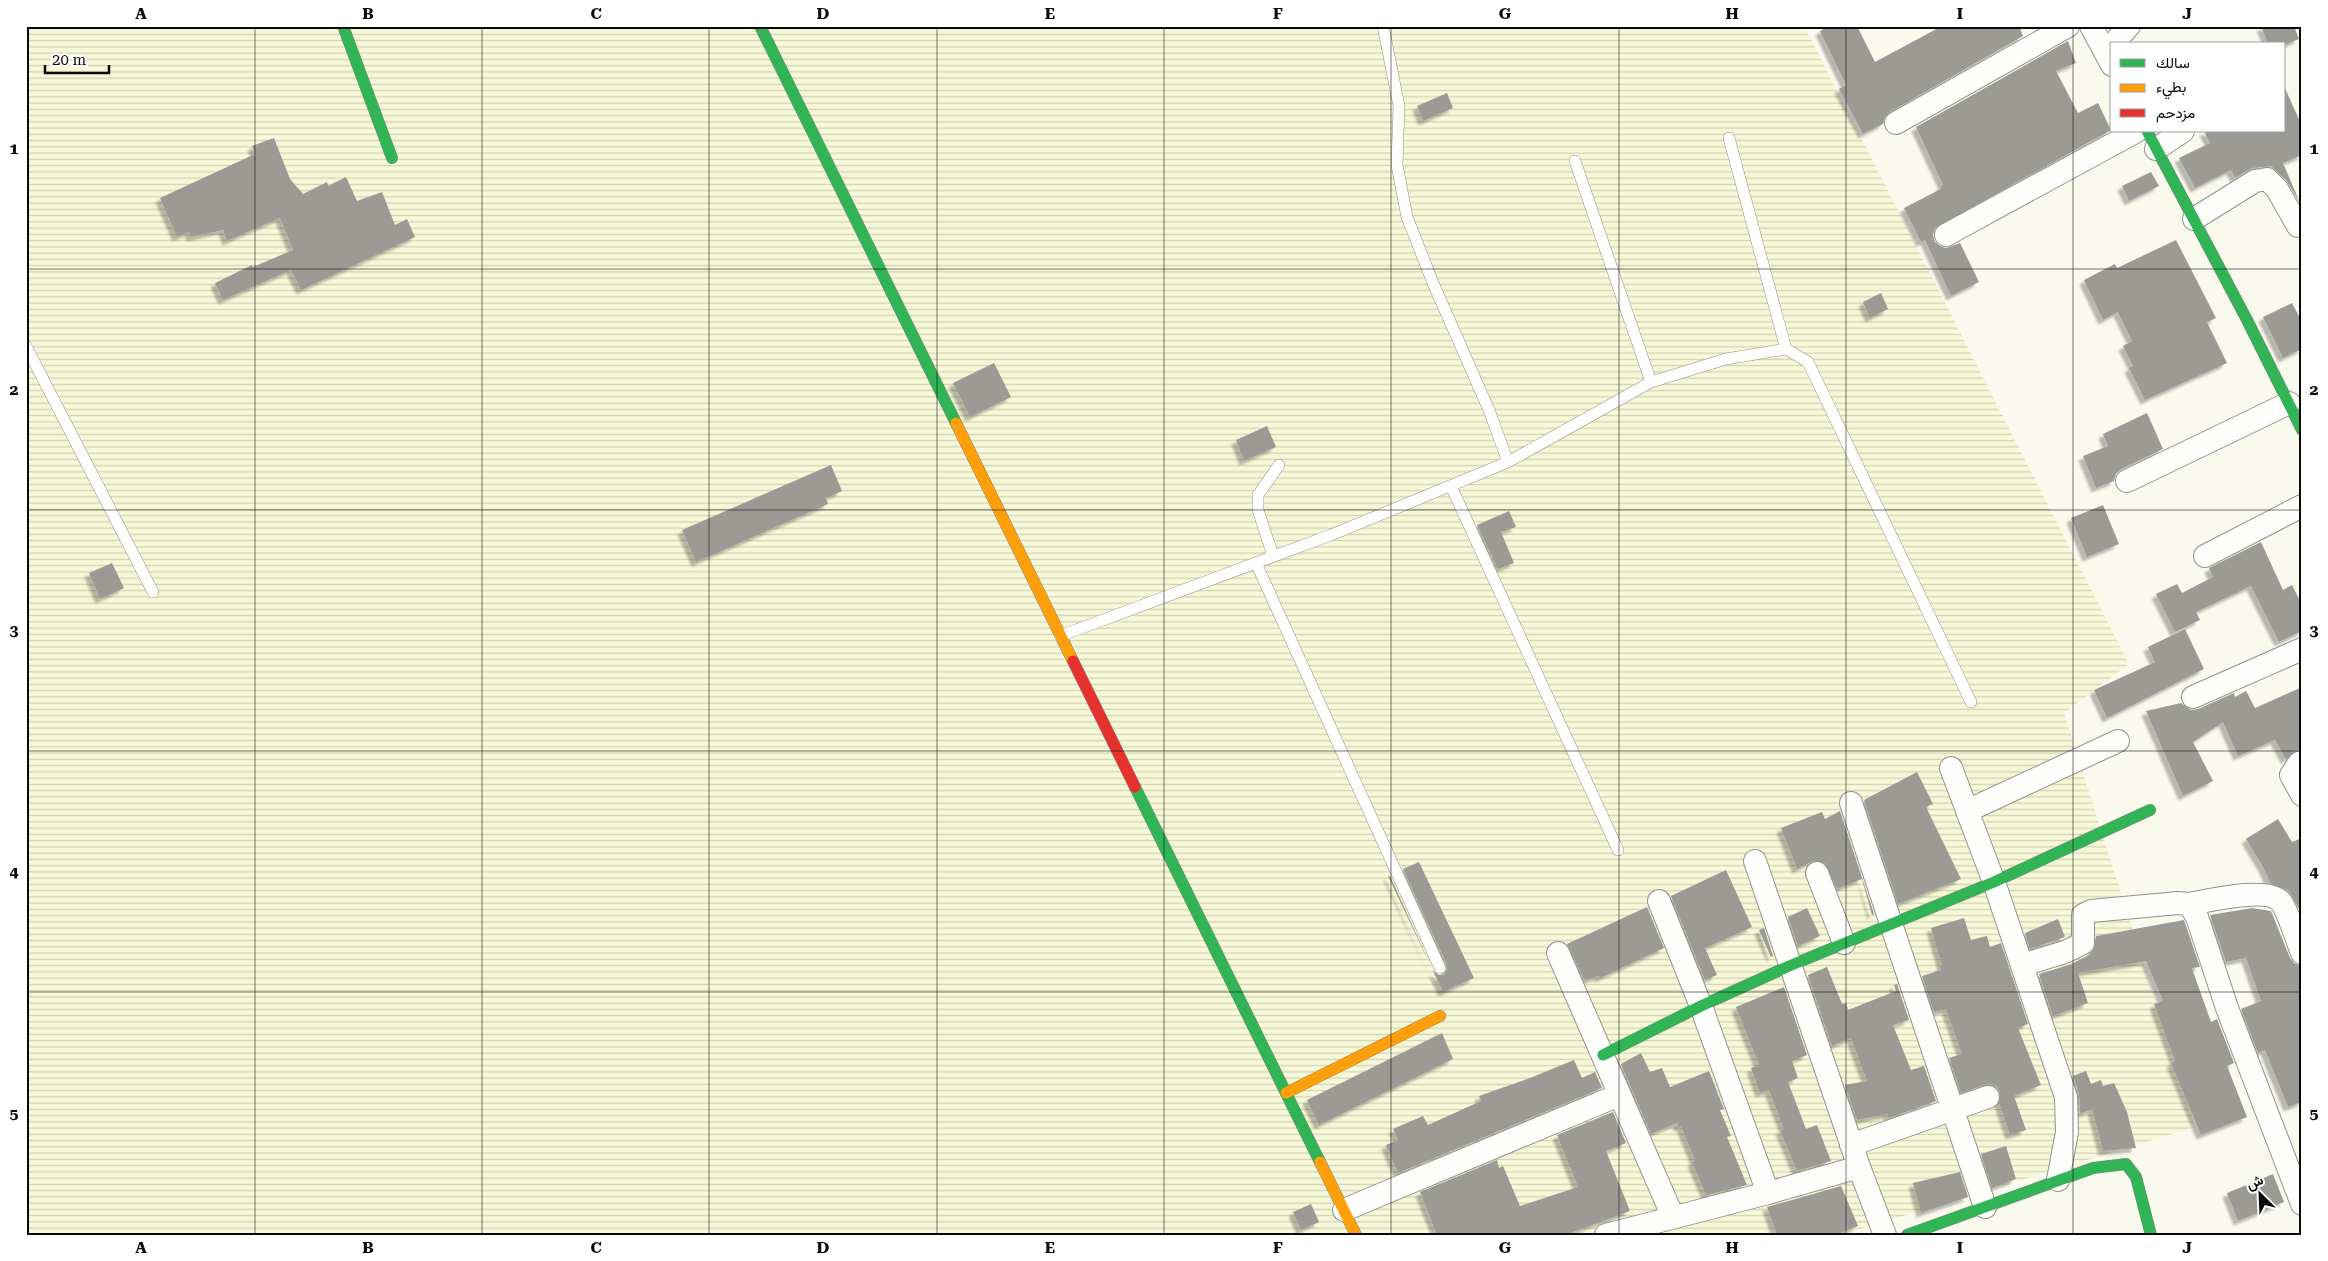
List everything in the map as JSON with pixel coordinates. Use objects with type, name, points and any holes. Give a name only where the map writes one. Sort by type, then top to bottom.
[{"type":"street","points":[[343,26],[392,158]]},
{"type":"street","points":[[760,26],[1356,1235]]},
{"type":"street","points":[[1896,123],[2068,26]]},
{"type":"street","points":[[2091,26],[2110,51]]},
{"type":"street","points":[[2117,42],[2129,26]]},
{"type":"street","points":[[1946,235],[2135,132]]},
{"type":"street","points":[[2180,132],[2152,140],[2302,430]]},
{"type":"street","points":[[2194,219],[2255,181],[2267,179],[2278,189],[2298,226]]},
{"type":"street","points":[[2127,480],[2288,403]]},
{"type":"street","points":[[2204,556],[2302,506]]},
{"type":"street","points":[[2193,698],[2301,650]]},
{"type":"street","points":[[1967,810],[2118,741]]},
{"type":"street","points":[[2302,762],[2299,763],[2291,775],[2302,795]]},
{"type":"street","points":[[1951,768],[1994,882],[2066,1097],[2067,1132],[2058,1180]]},
{"type":"street","points":[[1851,803],[1985,1206]]},
{"type":"street","points":[[1603,1055],[1701,1006],[1789,966],[1994,882],[2150,810]]},
{"type":"street","points":[[1755,861],[1851,1145],[1885,1235]]},
{"type":"street","points":[[1817,873],[1844,944]]},
{"type":"street","points":[[2022,965],[2066,952],[2083,943],[2083,915],[2091,911],[2178,903],[2189,904],[2256,894],[2270,896],[2280,902],[2302,953]]},
{"type":"street","points":[[1659,902],[1701,1006],[1768,1193]]},
{"type":"street","points":[[2189,904],[2198,917],[2227,1008],[2302,1204]]},
{"type":"street","points":[[1558,953],[1673,1217]]},
{"type":"street","points":[[1286,1093],[1440,1016]]},
{"type":"street","points":[[1344,1210],[1619,1095]]},
{"type":"street","points":[[1851,1145],[1988,1097]]},
{"type":"street","points":[[1907,1235],[2093,1168],[2126,1164],[2136,1177],[2152,1235]]},
{"type":"street","points":[[1606,1235],[1859,1167]]},
{"type":"lane","points":[[1383,26],[1399,106],[1397,165],[1407,217],[1433,283],[1490,410],[1508,462]]},
{"type":"lane","points":[[1729,138],[1786,349]]},
{"type":"lane","points":[[1575,161],[1651,382]]},
{"type":"lane","points":[[26,346],[153,592]]},
{"type":"lane","points":[[1060,636],[1256,563],[1508,462],[1651,382],[1726,359],[1786,349],[1808,362],[1972,702]]},
{"type":"lane","points":[[1273,556],[1258,510],[1258,495],[1279,465]]},
{"type":"lane","points":[[1450,486],[1618,850]]},
{"type":"lane","points":[[1256,563],[1440,968]]},
{"type":"green space","points":[[26,26],[1320,26],[1322,29],[1335,26],[1804,26],[2129,664],[2064,713],[2195,1127],[1841,1235],[26,1235]]},
{"type":"building","points":[[1829,26],[1857,26],[1875,62],[1942,26],[2019,26],[2023,36],[1890,112],[1885,117],[1883,124],[1863,134],[1839,89],[1846,85],[1820,31]]},
{"type":"building","points":[[2261,26],[2294,26],[2299,39],[2287,44],[2286,42],[2267,42]]},
{"type":"building","points":[[2068,41],[2076,63],[2056,71],[2078,113],[2098,103],[2110,131],[1935,228],[1933,235],[1935,242],[1940,246],[1946,248],[1960,243],[1979,282],[1951,296],[1925,240],[1921,242],[1904,208],[1941,189],[1940,186],[1943,185],[1916,127]]},
{"type":"building","points":[[2286,90],[2302,126],[2302,155],[2283,163],[2300,203],[2286,180],[2271,166],[2252,168],[2235,178],[2231,170],[2195,188],[2179,158],[2210,143],[2204,132],[2286,132]]},
{"type":"building","points":[[1447,93],[1453,108],[1423,121],[1417,106]]},
{"type":"building","points":[[274,138],[290,179],[303,194],[327,182],[328,186],[346,177],[357,201],[382,192],[395,225],[407,219],[415,237],[301,290],[291,270],[223,300],[215,283],[252,265],[253,267],[293,250],[280,218],[227,241],[223,230],[191,237],[189,232],[177,237],[160,198],[255,154],[252,146]]},
{"type":"building","points":[[2151,172],[2159,186],[2129,201],[2122,186]]},
{"type":"building","points":[[2176,240],[2216,318],[2207,322],[2227,363],[2145,400],[2129,368],[2133,366],[2123,346],[2132,341],[2118,312],[2103,320],[2084,280],[2115,264],[2117,268]]},
{"type":"building","points":[[1881,293],[1888,309],[1870,318],[1863,302]]},
{"type":"building","points":[[2292,303],[2302,322],[2302,349],[2283,358],[2263,317]]},
{"type":"building","points":[[994,363],[1011,397],[970,417],[953,383]]},
{"type":"building","points":[[2147,413],[2163,449],[2121,469],[2116,474],[2114,481],[2096,488],[2083,456],[2108,446],[2103,434]]},
{"type":"building","points":[[1267,426],[1276,447],[1244,461],[1236,440]]},
{"type":"building","points":[[831,465],[842,491],[826,498],[828,504],[696,562],[682,530]]},
{"type":"building","points":[[2103,505],[2119,544],[2087,557],[2071,518]]},
{"type":"building","points":[[1509,511],[1516,527],[1501,532],[1514,563],[1498,569],[1477,525]]},
{"type":"building","points":[[2261,542],[2283,590],[2292,585],[2302,605],[2302,631],[2279,642],[2251,586],[2196,612],[2200,620],[2175,632],[2156,594],[2177,584],[2182,593],[2213,577],[2209,568]]},
{"type":"building","points":[[112,563],[124,588],[100,599],[89,573]]},
{"type":"building","points":[[2185,629],[2204,669],[2107,718],[2094,690],[2155,662],[2148,647]]},
{"type":"building","points":[[2302,687],[2302,749],[2294,751],[2286,760],[2275,740],[2238,756],[2223,722],[2193,742],[2213,781],[2183,796],[2146,711],[2181,703],[2191,710],[2198,709],[2234,693],[2235,697],[2246,691],[2255,708]]},
{"type":"building","points":[[1917,772],[1933,804],[1926,807],[1961,879],[1898,904],[1864,800]]},
{"type":"building","points":[[1840,811],[1874,914],[1872,915],[1862,879],[1837,889],[1825,863],[1813,861],[1797,869],[1781,828],[1822,812],[1825,819]]},
{"type":"building","points":[[2278,819],[2292,842],[2302,838],[2302,914],[2289,891],[2270,883],[2263,867],[2246,839]]},
{"type":"building","points":[[1419,862],[1474,978],[1443,992],[1433,971],[1439,975],[1444,975],[1447,965],[1403,869]]},
{"type":"building","points":[[1726,870],[1752,927],[1705,948],[1717,975],[1705,980],[1671,896]]},
{"type":"building","points":[[1388,876],[1390,876],[1432,969]]},
{"type":"building","points":[[1647,907],[1664,948],[1600,978],[1598,976],[1584,979],[1567,944]]},
{"type":"building","points":[[1807,908],[1820,936],[1798,946],[1788,917]]},
{"type":"building","points":[[2252,908],[2271,911],[2290,958],[2294,963],[2302,966],[2302,1102],[2288,1107],[2265,1050],[2258,1053],[2241,1009],[2261,1001],[2246,958],[2226,962],[2210,915]]},
{"type":"building","points":[[1964,918],[1971,940],[1987,936],[1990,947],[2001,943],[2028,1024],[2018,1028],[2041,1085],[2014,1096],[2026,1130],[2010,1135],[1999,1103],[2000,1093],[1997,1087],[1991,1084],[1984,1085],[1961,1093],[1949,1058],[1962,1054],[1946,1009],[1934,1012],[1922,976],[1941,970],[1940,966],[1942,966],[1931,928]]},
{"type":"building","points":[[2058,919],[2065,937],[2030,949],[2025,933]]},
{"type":"building","points":[[2184,920],[2200,967],[2192,968],[2211,1022],[2217,1019],[2234,1063],[2227,1066],[2247,1117],[2201,1135],[2171,1063],[2175,1061],[2154,1004],[2163,1001],[2146,961],[2078,973],[2088,1003],[2053,1016],[2039,974],[2069,965],[2089,955],[2094,949],[2096,936]]},
{"type":"building","points":[[1764,928],[1773,956],[1771,957],[1759,930]]},
{"type":"building","points":[[1827,967],[1842,1004],[1846,1003],[1848,1010],[1896,991],[1894,985],[1897,984],[1909,1020],[1893,1025],[1911,1070],[1924,1066],[1936,1101],[1889,1118],[1887,1114],[1857,1120],[1845,1085],[1867,1081],[1851,1038],[1832,1046],[1808,975]]},
{"type":"building","points":[[1784,987],[1807,1055],[1792,1061],[1798,1078],[1788,1082],[1806,1129],[1817,1125],[1831,1161],[1797,1171],[1780,1130],[1784,1129],[1769,1090],[1760,1093],[1751,1068],[1759,1065],[1736,1007]]},
{"type":"building","points":[[1442,1033],[1453,1059],[1319,1125],[1307,1100]]},
{"type":"building","points":[[1641,1053],[1650,1072],[1662,1068],[1670,1087],[1709,1071],[1724,1109],[1720,1110],[1731,1136],[1727,1137],[1747,1185],[1706,1195],[1692,1162],[1695,1161],[1681,1126],[1679,1127],[1677,1123],[1651,1134],[1621,1064]]},
{"type":"building","points":[[1574,1060],[1582,1078],[1595,1072],[1602,1088],[1398,1173],[1386,1145],[1398,1140],[1393,1129],[1423,1116],[1428,1125],[1481,1101],[1479,1096]]},
{"type":"building","points":[[2086,1071],[2091,1084],[2101,1080],[2103,1086],[2114,1083],[2127,1112],[2136,1148],[2103,1151],[2092,1109],[2080,1114],[2079,1093],[2073,1076]]},
{"type":"building","points":[[1613,1112],[1626,1143],[1606,1151],[1630,1211],[1565,1235],[1437,1235],[1420,1192],[1497,1160],[1499,1168],[1503,1166],[1520,1206],[1578,1187],[1557,1135]]},
{"type":"building","points":[[2006,1146],[2016,1179],[1992,1188],[1981,1154]]},
{"type":"building","points":[[1960,1172],[1968,1197],[1921,1213],[1913,1183]]},
{"type":"building","points":[[2273,1174],[2284,1202],[2238,1221],[2227,1193]]},
{"type":"building","points":[[1841,1186],[1858,1226],[1835,1235],[1777,1235],[1767,1207]]},
{"type":"building","points":[[1311,1204],[1319,1222],[1301,1230],[1293,1212]]},
{"type":"traffic: fast","points":[[343,26],[392,158]]},
{"type":"traffic: fast","points":[[760,26],[956,423]]},
{"type":"traffic: fast","points":[[2148,132],[2246,318],[2302,430]]},
{"type":"traffic: fast","points":[[1135,787],[1320,1162]]},
{"type":"traffic: fast","points":[[1603,1055],[1701,1006],[1789,966],[1994,882],[2150,810]]},
{"type":"traffic: fast","points":[[1907,1235],[2093,1168],[2126,1164],[2136,1177],[2151,1235]]},
{"type":"traffic: slow","points":[[956,423],[1073,661]]},
{"type":"traffic: slow","points":[[1286,1093],[1440,1016]]},
{"type":"traffic: slow","points":[[1320,1162],[1356,1235]]},
{"type":"traffic: jam","points":[[1073,661],[1135,787]]}]
